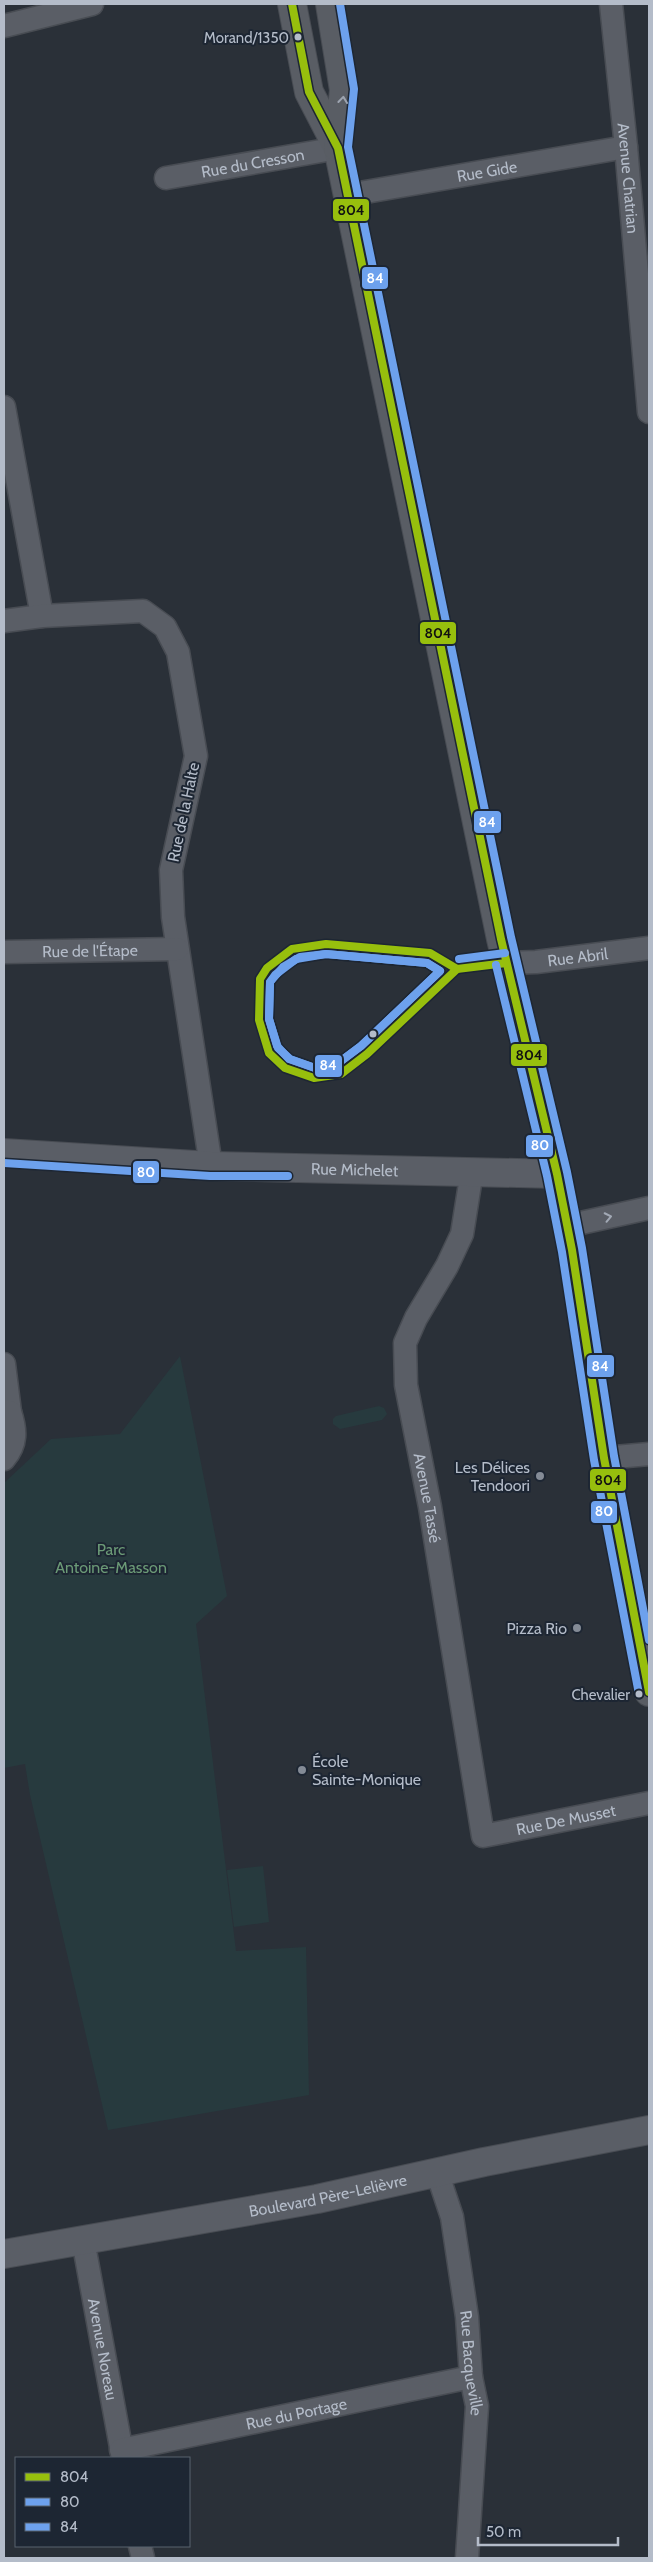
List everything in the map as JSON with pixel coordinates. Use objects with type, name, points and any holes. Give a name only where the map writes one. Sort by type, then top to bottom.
[{"type":"main road","points":[[292,4],[309,92],[338,148],[506,963],[557,1174],[604,1458],[649,1692]]},
{"type":"main road","points":[[330,4],[344,90],[338,148]]},
{"type":"street","points":[[4,26],[92,4]]},
{"type":"street","name":"Avenue Chatrian","points":[[610,4],[626,147],[649,412]]},
{"type":"street","name":"Rue Gide","points":[[348,195],[626,147]]},
{"type":"street","name":"Rue du Cresson","points":[[166,178],[338,148]]},
{"type":"street","points":[[4,411],[42,616]]},
{"type":"street","name":"Rue de la Halte","points":[[4,621],[42,616],[142,612],[165,627],[178,652],[196,756],[171,870],[176,949],[211,1166]]},
{"type":"street","name":"Rue Abril","points":[[506,963],[536,962],[649,948]]},
{"type":"street","name":"Rue de l'Étape","points":[[4,952],[176,949]]},
{"type":"street","name":"Rue Michelet","points":[[4,1153],[211,1166],[557,1174]]},
{"type":"street","name":"Avenue Tassé","points":[[472,1171],[462,1234],[448,1266],[416,1318],[405,1343],[406,1385],[430,1506],[483,1836]]},
{"type":"street","points":[[567,1226],[649,1208]]},
{"type":"street","points":[[4,1364],[7,1412],[16,1428],[15,1439],[4,1459]]},
{"type":"street","points":[[604,1458],[649,1454]]},
{"type":"street","name":"Rue De Musset","points":[[483,1836],[649,1803]]},
{"type":"street","name":"Boulevard Père-Lelièvre","points":[[4,2254],[318,2199],[437,2172],[649,2130]]},
{"type":"street","name":"Rue Bacqueville","points":[[437,2172],[452,2217],[467,2317],[471,2377],[477,2406],[467,2558]]},
{"type":"street","name":"Avenue Noreau","points":[[83,2240],[122,2454]]},
{"type":"street","name":"Rue du Portage","points":[[122,2454],[471,2377]]},
{"type":"green space","name":"Parc Antoine-Masson","points":[[180,1356],[227,1596],[196,1624],[236,1951],[306,1947],[309,2095],[108,2130],[30,1795],[25,1764],[4,1768],[4,1483],[51,1439],[120,1434]]},
{"type":"green space","points":[[379,1406],[384,1408],[387,1414],[382,1420],[340,1429],[333,1424],[333,1419],[336,1416]]},
{"type":"green space","points":[[263,1866],[269,1922],[234,1927],[227,1870]]},
{"type":"transit line","name":"804","points":[[292,4],[309,92],[338,148],[501,939],[557,1174],[572,1250],[604,1458],[649,1692]]},
{"type":"transit line","name":"84","points":[[340,4],[354,89],[348,147],[511,937],[567,1172],[582,1248],[614,1456],[649,1640]]},
{"type":"transit line","name":"804","points":[[326,944],[430,953],[457,969],[367,1054],[341,1074],[314,1078],[285,1068],[269,1053],[259,1020],[260,979],[267,968],[292,949],[326,944]]},
{"type":"transit line","name":"84","points":[[459,959],[505,953]]},
{"type":"transit line","name":"80","points":[[326,954],[427,963],[440,971],[361,1046],[337,1064],[315,1068],[289,1059],[277,1046],[269,1019],[270,982],[283,967],[300,957],[326,954]]},
{"type":"transit line","name":"84","points":[[326,954],[427,963],[440,971],[361,1046],[337,1064],[315,1068],[290,1059],[278,1048],[269,1019],[270,982],[275,975],[296,959],[326,954]]},
{"type":"transit line","name":"804","points":[[457,969],[506,963]]},
{"type":"transit line","name":"80","points":[[496,965],[547,1176],[562,1252],[594,1460],[639,1694]]},
{"type":"transit line","name":"80","points":[[4,1163],[210,1176],[288,1176]]},
{"type":"place","name":"Morand/1350","points":[[298,37]]},
{"type":"place","name":"Les Délices Tendoori","points":[[540,1476]]},
{"type":"place","name":"Pizza Rio","points":[[577,1628]]},
{"type":"place","name":"Chevalier","points":[[639,1694]]},
{"type":"place","name":"École Sainte-Monique","points":[[302,1770]]}]
